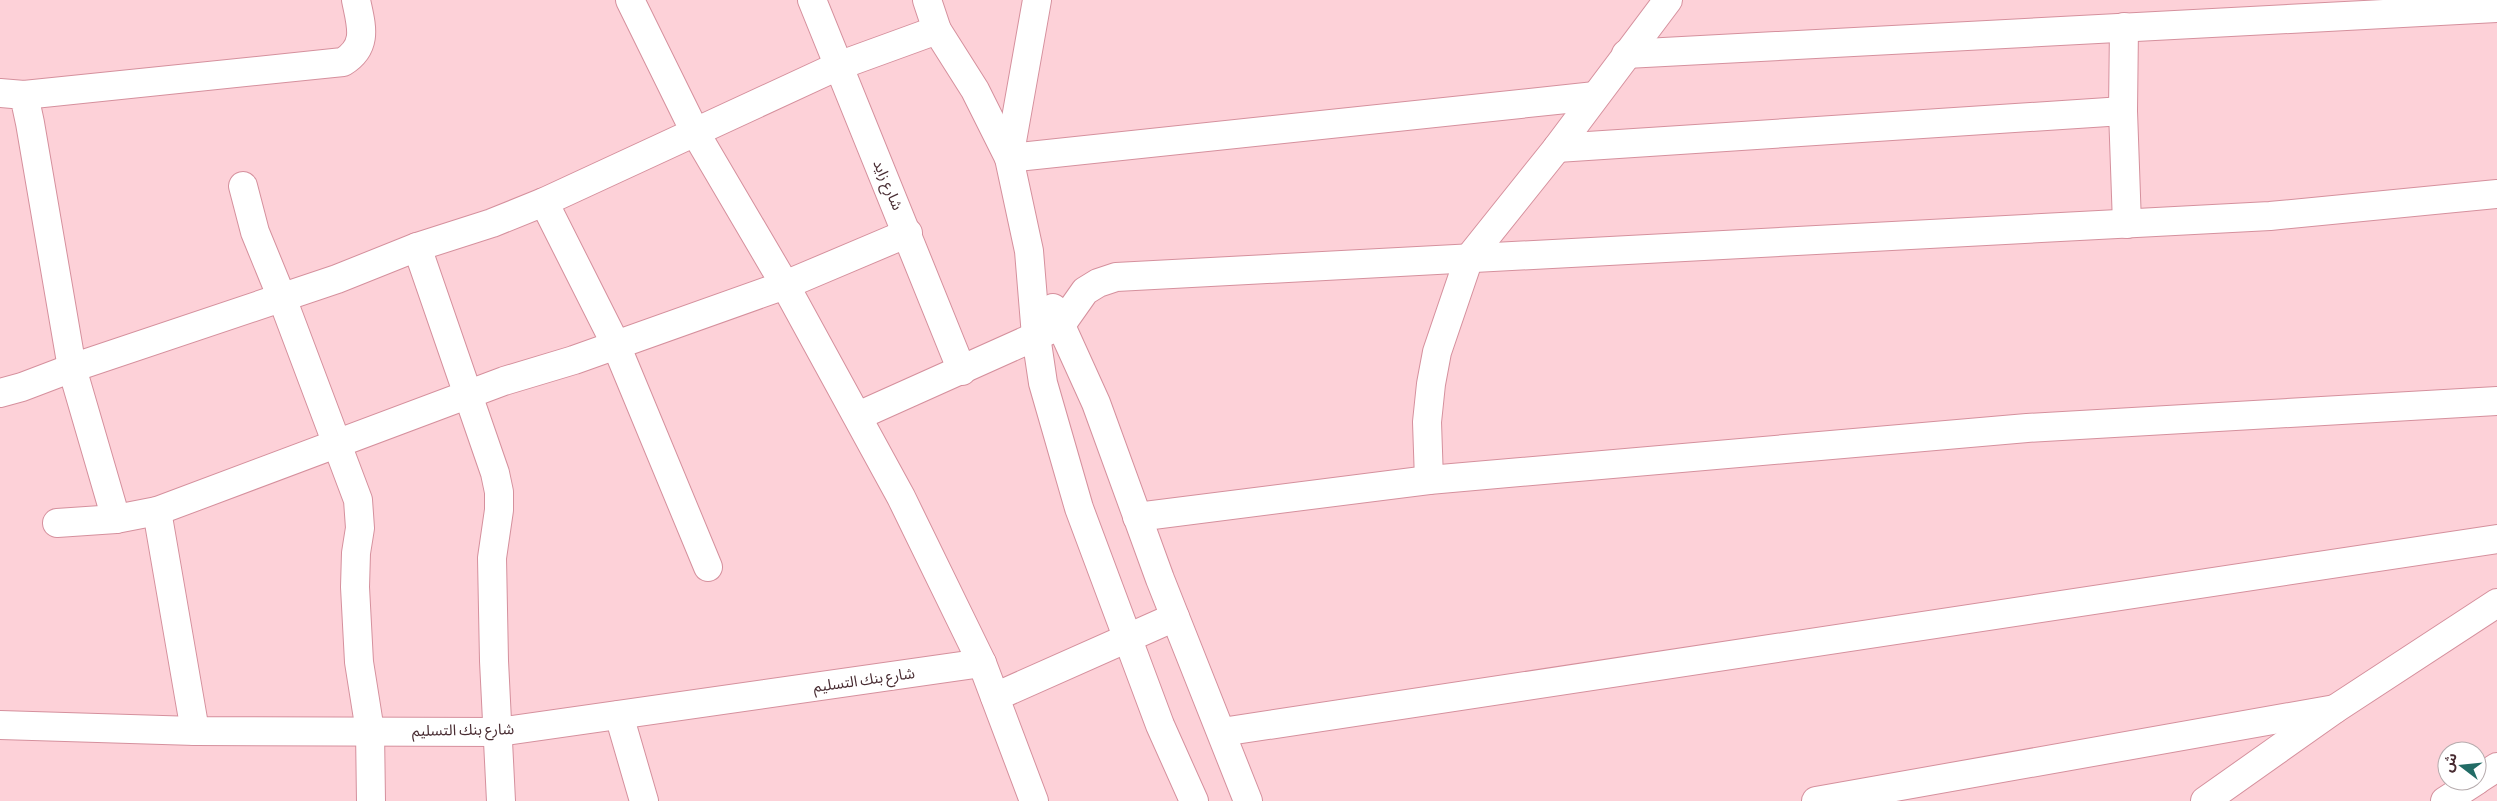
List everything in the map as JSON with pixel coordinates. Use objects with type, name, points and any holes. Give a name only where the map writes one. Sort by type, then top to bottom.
[{"type":"street","points":[[116,519],[72,368],[30,123],[12,94],[344,62],[355,55],[361,40],[361,23],[356,0]]},
{"type":"street","points":[[630,0],[695,132],[785,286],[901,497],[982,663],[1034,801]]},
{"type":"street","name":"شارع زايد","points":[[812,0],[908,233],[962,371]]},
{"type":"street","points":[[927,0],[937,30],[975,90],[1009,158],[1019,212],[1029,251],[1096,403],[1137,517],[1248,801]]},
{"type":"street","points":[[1009,158],[1037,0]]},
{"type":"street","points":[[1429,480],[1427,422],[1431,384],[1440,342],[1469,258],[1557,148],[1668,0]]},
{"type":"street","points":[[1626,54],[2497,8]]},
{"type":"street","points":[[2124,27],[2123,111],[2127,224]]},
{"type":"street","points":[[0,393],[22,388],[72,368],[282,298],[417,247],[492,223],[544,202],[838,66],[937,30]]},
{"type":"street","points":[[1009,158],[1595,96]]},
{"type":"street","points":[[1557,148],[2123,111]]},
{"type":"street","points":[[243,186],[255,232],[282,298],[358,500],[360,512],[355,588],[359,662],[370,731],[371,801]]},
{"type":"street","points":[[858,416],[1061,325],[1085,291],[1098,283],[1116,277],[2270,216],[2497,194]]},
{"type":"street","points":[[544,202],[616,345],[708,567]]},
{"type":"street","points":[[57,523],[116,519],[157,511],[468,395],[785,286],[908,233]]},
{"type":"street","points":[[417,247],[495,473],[499,492],[492,558],[494,661],[501,801]]},
{"type":"street","points":[[1029,251],[1036,336],[1044,383],[1079,508],[1160,725],[1194,801]]},
{"type":"street","points":[[1137,517],[1429,480],[2027,428],[2497,400]]},
{"type":"street","points":[[157,511],[195,731]]},
{"type":"street","points":[[1222,732],[2497,539]]},
{"type":"street","points":[[2205,801],[2335,708],[2497,603]]},
{"type":"street","points":[[995,697],[1175,616]]},
{"type":"street","name":"شارع بنك التسليم","points":[[0,725],[195,731],[499,732],[982,663]]},
{"type":"street","points":[[1816,801],[2335,708]]},
{"type":"street","points":[[618,715],[644,801]]},
{"type":"street","points":[[2445,801],[2460,791]]}]
